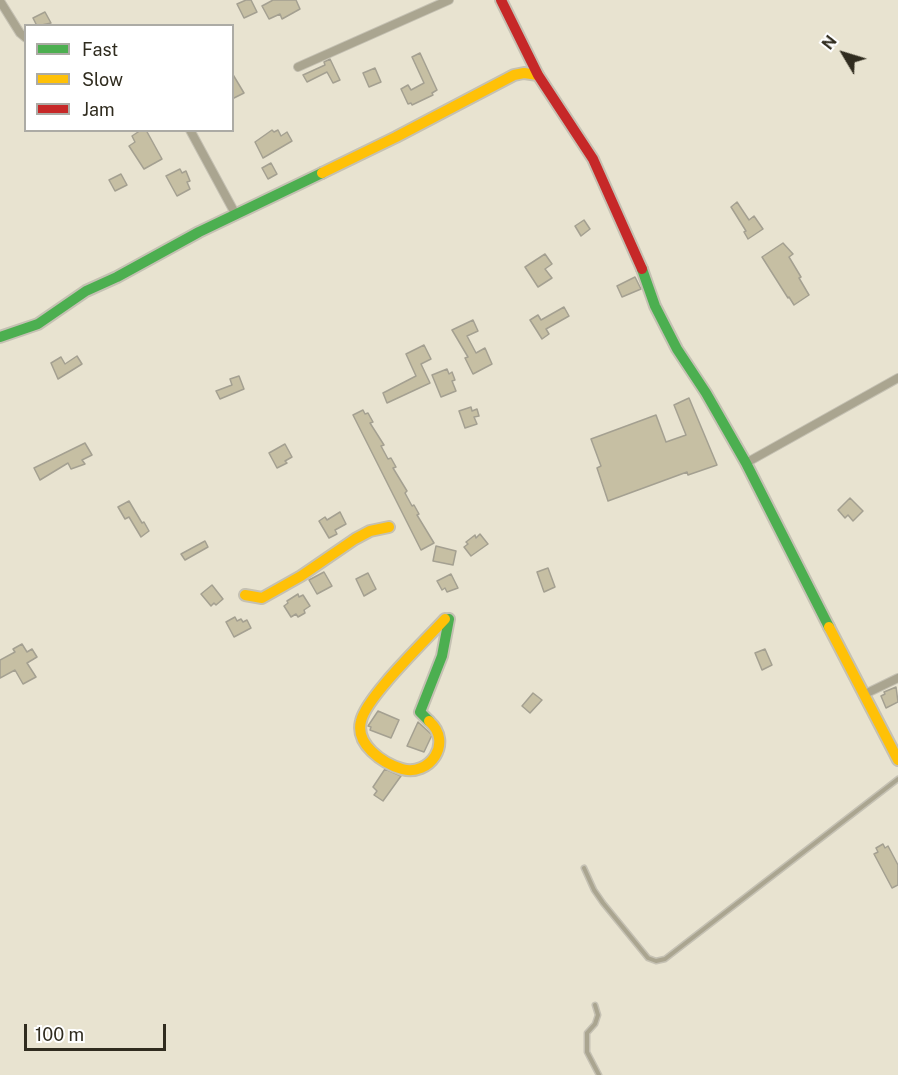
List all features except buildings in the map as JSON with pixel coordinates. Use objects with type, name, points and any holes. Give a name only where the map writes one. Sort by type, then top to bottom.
[{"type":"street","points":[[298,67],[449,0]]},
{"type":"street","points":[[501,0],[538,75],[593,159],[638,257],[655,306],[677,349],[706,393],[746,463],[898,760]]},
{"type":"street","points":[[0,1],[24,36]]},
{"type":"street","points":[[0,337],[38,324],[86,291],[117,277],[199,232],[396,137],[514,75],[538,75]]},
{"type":"street","points":[[191,132],[236,215]]},
{"type":"street","points":[[746,463],[898,378]]},
{"type":"street","points":[[245,595],[262,598],[301,576],[370,531],[389,527]]},
{"type":"street","points":[[447,619],[447,643],[420,712],[439,731],[441,738],[438,749],[430,762],[421,768],[413,771],[403,770],[367,747],[361,737],[360,726],[363,714],[383,687],[447,619]]},
{"type":"street","points":[[865,694],[898,678]]},
{"type":"lane","points":[[584,867],[594,890],[603,903],[648,958],[656,961],[665,959],[898,779]]},
{"type":"lane","points":[[595,1005],[598,1015],[595,1024],[587,1033],[587,1052],[599,1075]]},
{"type":"traffic: fast","points":[[0,337],[38,324],[86,291],[117,277],[199,232],[322,173]]},
{"type":"traffic: fast","points":[[642,269],[655,306],[677,349],[706,393],[746,463],[829,627]]},
{"type":"traffic: fast","points":[[429,721],[420,712],[442,656],[449,619]]},
{"type":"traffic: slow","points":[[322,173],[514,75],[524,73],[538,75]]},
{"type":"traffic: slow","points":[[245,595],[262,598],[301,576],[355,539],[370,531],[389,527]]},
{"type":"traffic: slow","points":[[429,721],[436,730],[439,748],[429,763],[412,770],[394,766],[379,757],[366,745],[360,729],[365,711],[374,698],[445,619]]},
{"type":"traffic: slow","points":[[829,627],[898,760]]},
{"type":"traffic: jam","points":[[501,0],[538,75],[593,159],[642,269]]}]
